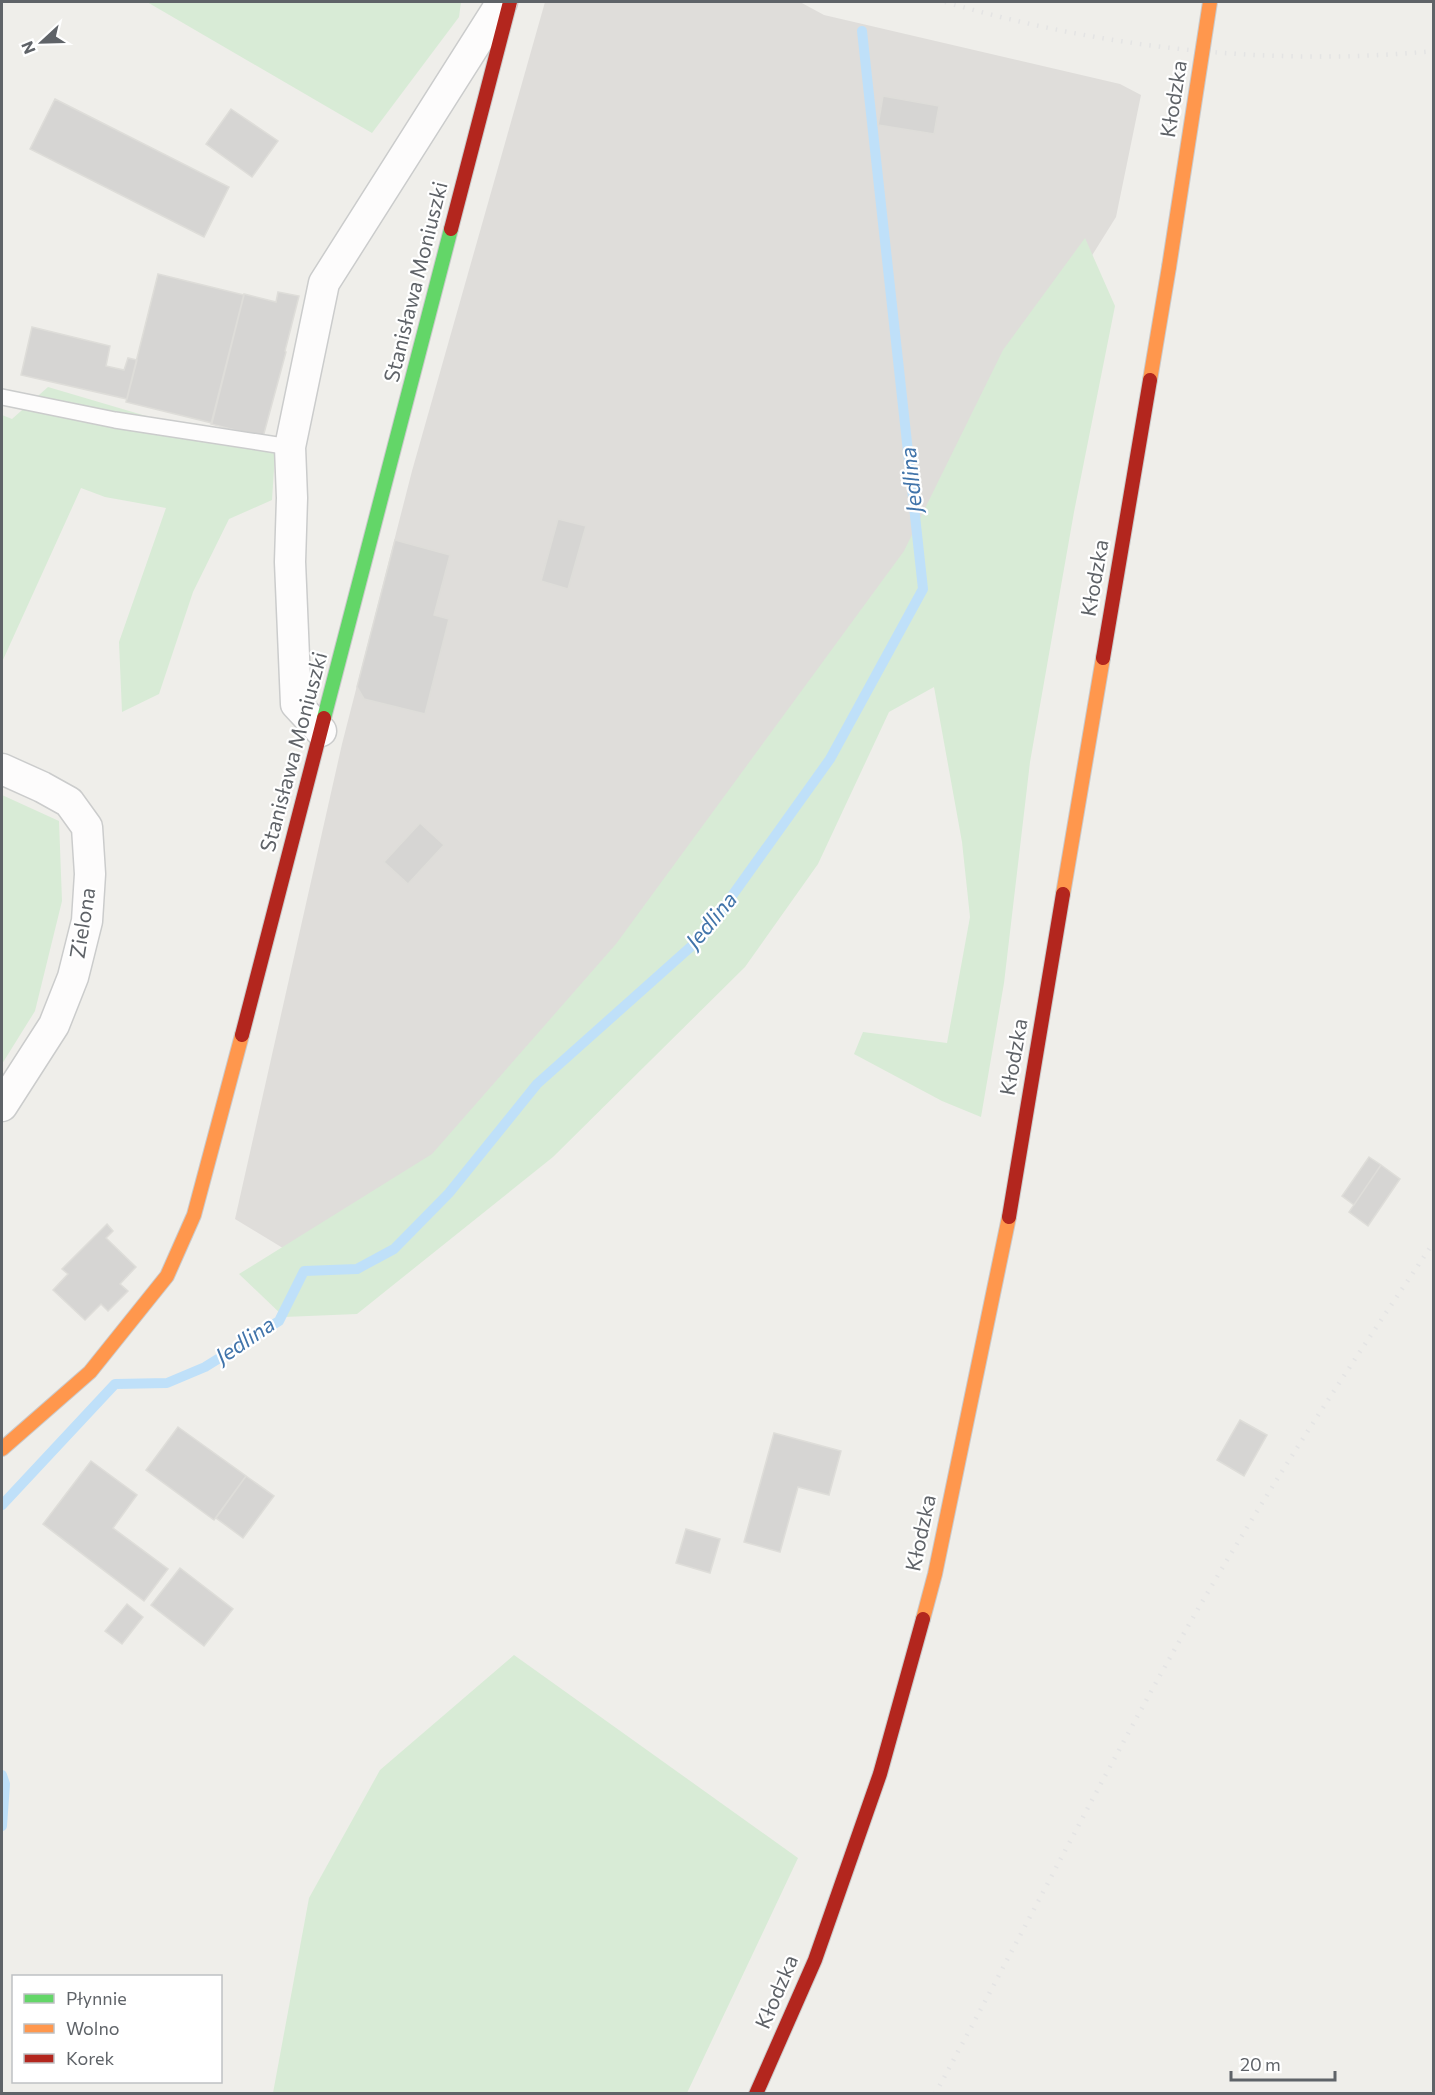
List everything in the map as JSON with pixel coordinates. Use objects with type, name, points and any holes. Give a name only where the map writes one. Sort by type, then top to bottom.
[{"type":"main road","name":"Stanisława Moniuszki","points":[[2,1449],[90,1372],[167,1276],[194,1215],[510,2]]},
{"type":"main road","name":"Kłodzka","points":[[756,2094],[814,1960],[880,1774],[935,1574],[1006,1235],[1169,267],[1210,2]]},
{"type":"street","points":[[321,731],[296,704],[290,562],[292,498],[290,447],[324,283],[502,2]]},
{"type":"street","name":"Zielona","points":[[2,769],[69,802],[87,827],[90,874],[87,921],[73,977],[54,1025],[2,1106]]},
{"type":"lane","points":[[2,397],[115,420],[290,447]]},
{"type":"shaded area","points":[[545,2],[800,2],[824,15],[1120,84],[1141,95],[1116,217],[712,864],[355,1240],[296,1256],[235,1219],[342,744],[412,471]]},
{"type":"green space","points":[[147,2],[461,2],[459,17],[372,133]]},
{"type":"green space","points":[[1085,238],[1115,306],[1074,512],[1030,762],[1004,983],[981,1117],[942,1101],[854,1054],[863,1032],[947,1043],[970,917],[962,842],[934,687],[889,712],[818,864],[745,967],[553,1157],[357,1314],[284,1317],[239,1274],[432,1154],[616,944],[904,551],[1003,350]]},
{"type":"green space","points":[[48,387],[275,454],[272,500],[229,519],[193,592],[159,694],[122,712],[119,642],[166,508],[105,497],[81,488],[2,662],[2,415],[12,419]]},
{"type":"green space","points":[[2,795],[59,821],[62,901],[35,1011],[2,1064]]},
{"type":"green space","points":[[514,1655],[798,1858],[687,2093],[273,2093],[309,1898],[380,1770]]},
{"type":"building","points":[[883,96],[939,106],[934,134],[878,125]]},
{"type":"building","points":[[55,99],[229,187],[204,237],[30,149]]},
{"type":"building","points":[[231,109],[278,141],[252,177],[206,144]]},
{"type":"building","points":[[158,274],[244,295],[212,423],[126,402]]},
{"type":"building","points":[[278,292],[299,296],[263,437],[211,424],[244,294],[276,302]]},
{"type":"building","points":[[32,327],[110,346],[106,366],[124,370],[128,358],[137,360],[127,399],[21,375]]},
{"type":"building","points":[[558,519],[586,526],[568,589],[541,581]]},
{"type":"building","points":[[395,540],[450,555],[434,615],[449,619],[425,714],[364,699],[357,687]]},
{"type":"building","points":[[420,823],[444,845],[408,884],[384,862]]},
{"type":"building","points":[[1369,1157],[1381,1165],[1354,1205],[1342,1196]]},
{"type":"building","points":[[1381,1165],[1400,1179],[1368,1226],[1349,1212]]},
{"type":"building","points":[[107,1224],[113,1231],[106,1238],[136,1267],[120,1284],[128,1291],[108,1311],[101,1304],[85,1320],[53,1290],[68,1274],[62,1269]]},
{"type":"building","points":[[1240,1420],[1267,1435],[1244,1476],[1217,1460]]},
{"type":"building","points":[[178,1427],[246,1476],[214,1520],[146,1470]]},
{"type":"building","points":[[774,1433],[841,1451],[829,1495],[798,1487],[780,1552],[744,1542]]},
{"type":"building","points":[[91,1461],[137,1495],[113,1528],[168,1569],[144,1601],[43,1524]]},
{"type":"building","points":[[246,1476],[274,1496],[243,1538],[216,1518]]},
{"type":"building","points":[[686,1529],[720,1539],[710,1573],[676,1563]]},
{"type":"building","points":[[180,1568],[233,1609],[204,1646],[151,1605]]},
{"type":"building","points":[[127,1604],[143,1617],[122,1644],[105,1631]]},
{"type":"waterway","name":"Jedlina","points":[[2,1505],[115,1384],[167,1383],[205,1367],[279,1321],[304,1271],[357,1269],[394,1249],[449,1193],[537,1084],[704,935],[830,759],[923,589],[862,31]]},
{"type":"waterway","name":"Jedlina","points":[[2,1775],[5,1784],[2,1826]]},
{"type":"railway","points":[[945,2],[1065,31],[1187,50],[1311,57],[1434,51]]},
{"type":"railway","points":[[935,2094],[1105,1775],[1227,1560],[1294,1453],[1434,1242]]},
{"type":"traffic: fast","points":[[324,718],[451,229]]},
{"type":"traffic: slow","points":[[1169,267],[1210,2]]},
{"type":"traffic: slow","points":[[1150,380],[1169,267]]},
{"type":"traffic: slow","points":[[1063,894],[1103,658]]},
{"type":"traffic: slow","points":[[2,1449],[90,1372],[167,1276],[194,1215],[242,1035]]},
{"type":"traffic: slow","points":[[923,1619],[935,1574],[1009,1217]]},
{"type":"traffic: jam","points":[[451,229],[510,2]]},
{"type":"traffic: jam","points":[[1103,658],[1150,380]]},
{"type":"traffic: jam","points":[[242,1035],[324,718]]},
{"type":"traffic: jam","points":[[1009,1217],[1063,894]]},
{"type":"traffic: jam","points":[[756,2094],[815,1960],[880,1774],[923,1619]]}]
